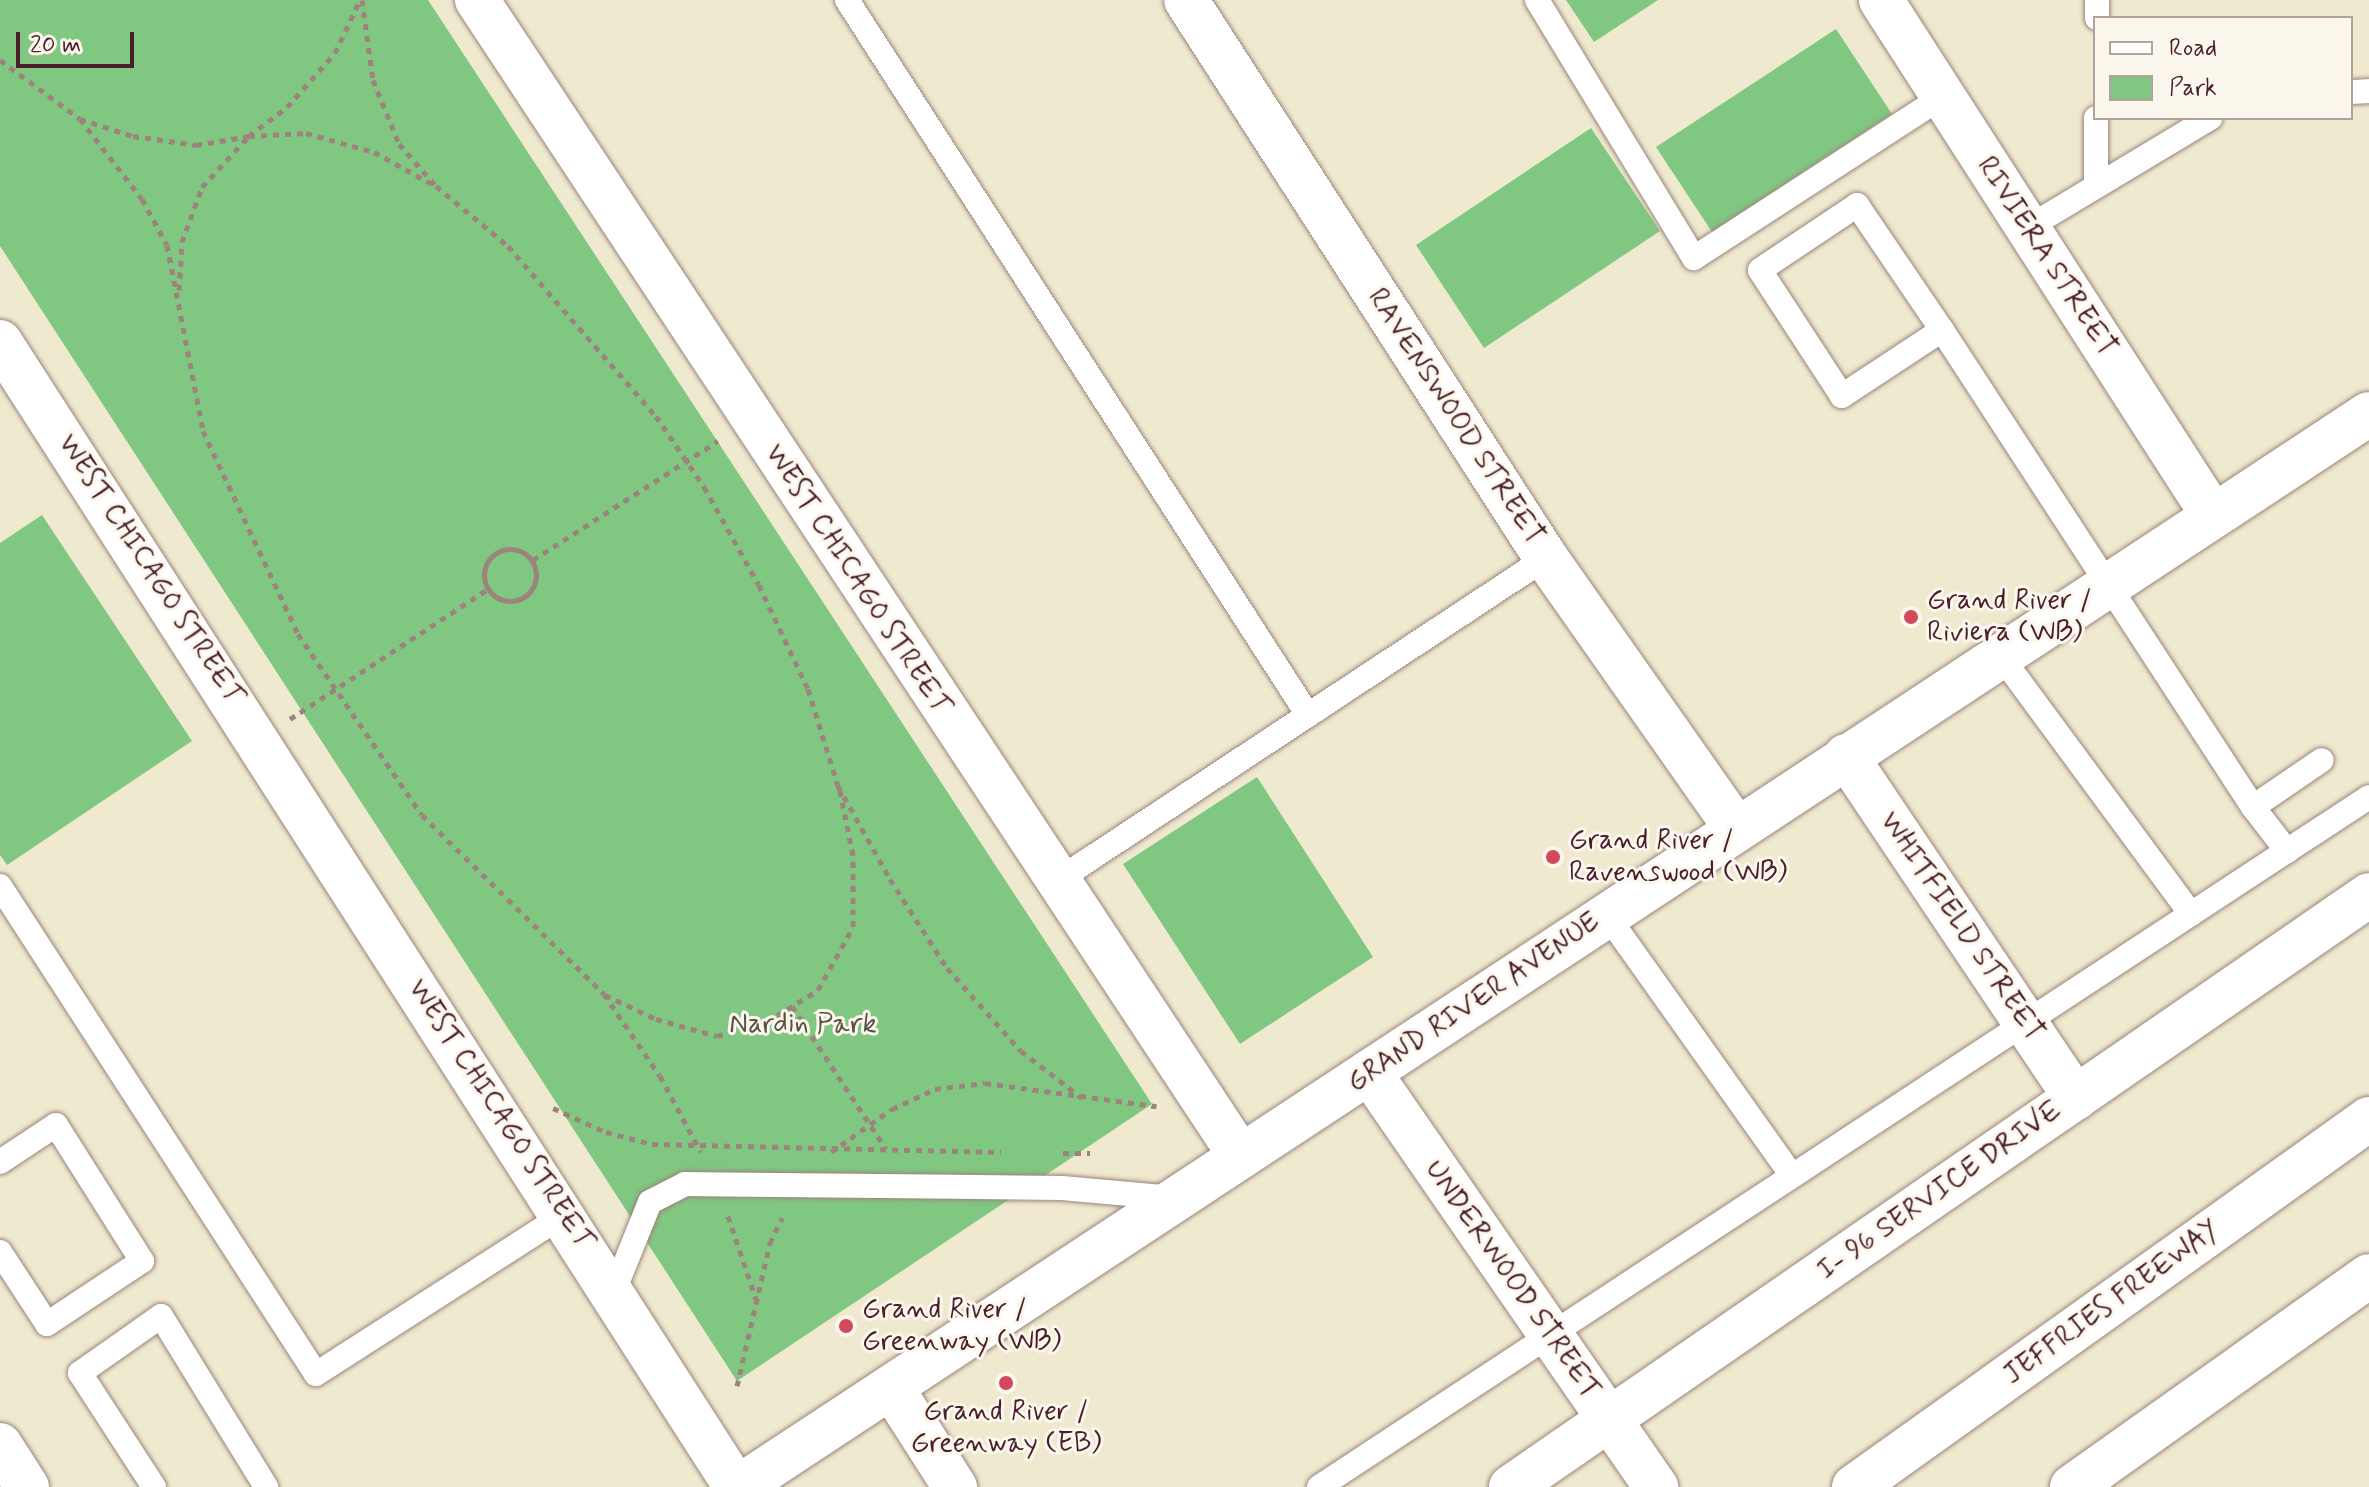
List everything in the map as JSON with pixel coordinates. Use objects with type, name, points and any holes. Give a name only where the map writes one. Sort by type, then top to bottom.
[{"type":"main road","name":"WEST CHICAGO STREET","points":[[477,0],[1055,882],[1241,1157]]},
{"type":"main road","name":"RAVENSWOOD STREET","points":[[1186,0],[1546,558],[1735,827]]},
{"type":"main road","name":"RIVIERA STREET","points":[[1881,0],[2212,514]]},
{"type":"main road","name":"WEST CHICAGO STREET","points":[[0,342],[565,1214],[737,1487]]},
{"type":"main road","name":"GRAND RIVER AVENUE","points":[[737,1487],[1241,1157],[1735,827],[2369,414]]},
{"type":"main road","name":"WHITFIELD STREET","points":[[1846,756],[2076,1098]]},
{"type":"main road","name":"I- 96 SERVICE DRIVE","points":[[1511,1487],[2369,895]]},
{"type":"main road","name":"UNDERWOOD STREET","points":[[1369,1072],[1656,1487]]},
{"type":"main road","name":"JEFFRIES FREEWAY","points":[[1855,1486],[2369,1119]]},
{"type":"main road","points":[[2072,1487],[2369,1276]]},
{"type":"main road","points":[[891,1387],[955,1487]]},
{"type":"main road","points":[[0,1445],[27,1487]]},
{"type":"lane","points":[[847,0],[1308,715]]},
{"type":"lane","points":[[1537,0],[1694,258],[1943,96]]},
{"type":"lane","points":[[2096,120],[2096,182]]},
{"type":"lane","points":[[2027,228],[2096,182],[2206,120]]},
{"type":"lane","points":[[1942,330],[1842,396],[1760,270],[1857,205],[1942,330],[2253,807],[2287,851]]},
{"type":"lane","points":[[1055,882],[1546,558]]},
{"type":"lane","points":[[2000,655],[2191,914]]},
{"type":"lane","points":[[2253,807],[2322,760]]},
{"type":"lane","points":[[1319,1487],[1548,1332],[2028,1026],[2369,797]]},
{"type":"lane","points":[[0,886],[316,1374],[565,1214]]},
{"type":"lane","points":[[1606,914],[1792,1176]]},
{"type":"lane","points":[[0,1162],[56,1125],[142,1261],[47,1324],[2,1259]]},
{"type":"lane","points":[[614,1291],[650,1202],[685,1184],[1062,1188],[1177,1198]]},
{"type":"lane","points":[[154,1487],[80,1373],[161,1316],[266,1487]]},
{"type":"path","points":[[179,299],[182,242],[202,187],[249,136],[287,107],[335,53],[361,0]]},
{"type":"path","points":[[361,0],[373,80],[399,144],[436,186],[508,246],[577,319],[686,462],[759,585],[808,689],[838,786],[853,855],[853,927],[818,990],[767,1022],[717,1036],[656,1019],[604,994]]},
{"type":"path","points":[[0,60],[80,119],[142,199],[167,245],[203,431],[298,634],[422,815],[604,994],[660,1076],[699,1146],[756,1299]]},
{"type":"path","points":[[80,119],[133,136],[196,145],[249,136],[306,133],[374,152],[436,186]]},
{"type":"path","points":[[533,560],[752,419]]},
{"type":"path","points":[[516,549],[533,560],[536,581],[525,597],[505,601],[488,589],[485,569],[496,553],[516,549]]},
{"type":"path","points":[[259,740],[488,589]]},
{"type":"path","points":[[838,786],[947,968],[1021,1051],[1082,1098]]},
{"type":"path","points":[[792,1006],[887,1150]]},
{"type":"path","points":[[553,1108],[606,1132],[652,1144],[1012,1152]]},
{"type":"path","points":[[1059,1153],[1090,1153]]},
{"type":"green space","name":"Nardin Park","points":[[0,0],[428,0],[1152,1104],[737,1381],[0,246]]},
{"type":"green space","points":[[1566,0],[1658,0],[1594,42]]},
{"type":"green space","points":[[1836,29],[1892,114],[1712,232],[1656,147]]},
{"type":"green space","points":[[1591,128],[1660,231],[1484,348],[1416,245]]},
{"type":"green space","points":[[42,515],[192,741],[7,865],[0,855],[0,543]]},
{"type":"green space","points":[[1257,777],[1373,957],[1240,1044],[1123,864]]},
{"type":"place","name":"Grand River / Riviera (WB)","points":[[1911,617]]},
{"type":"place","name":"Grand River / Ravenswood (WB)","points":[[1553,857]]},
{"type":"place","name":"Grand River / Greenway (WB)","points":[[846,1326]]},
{"type":"place","name":"Grand River / Greenway (EB)","points":[[1006,1383]]}]
